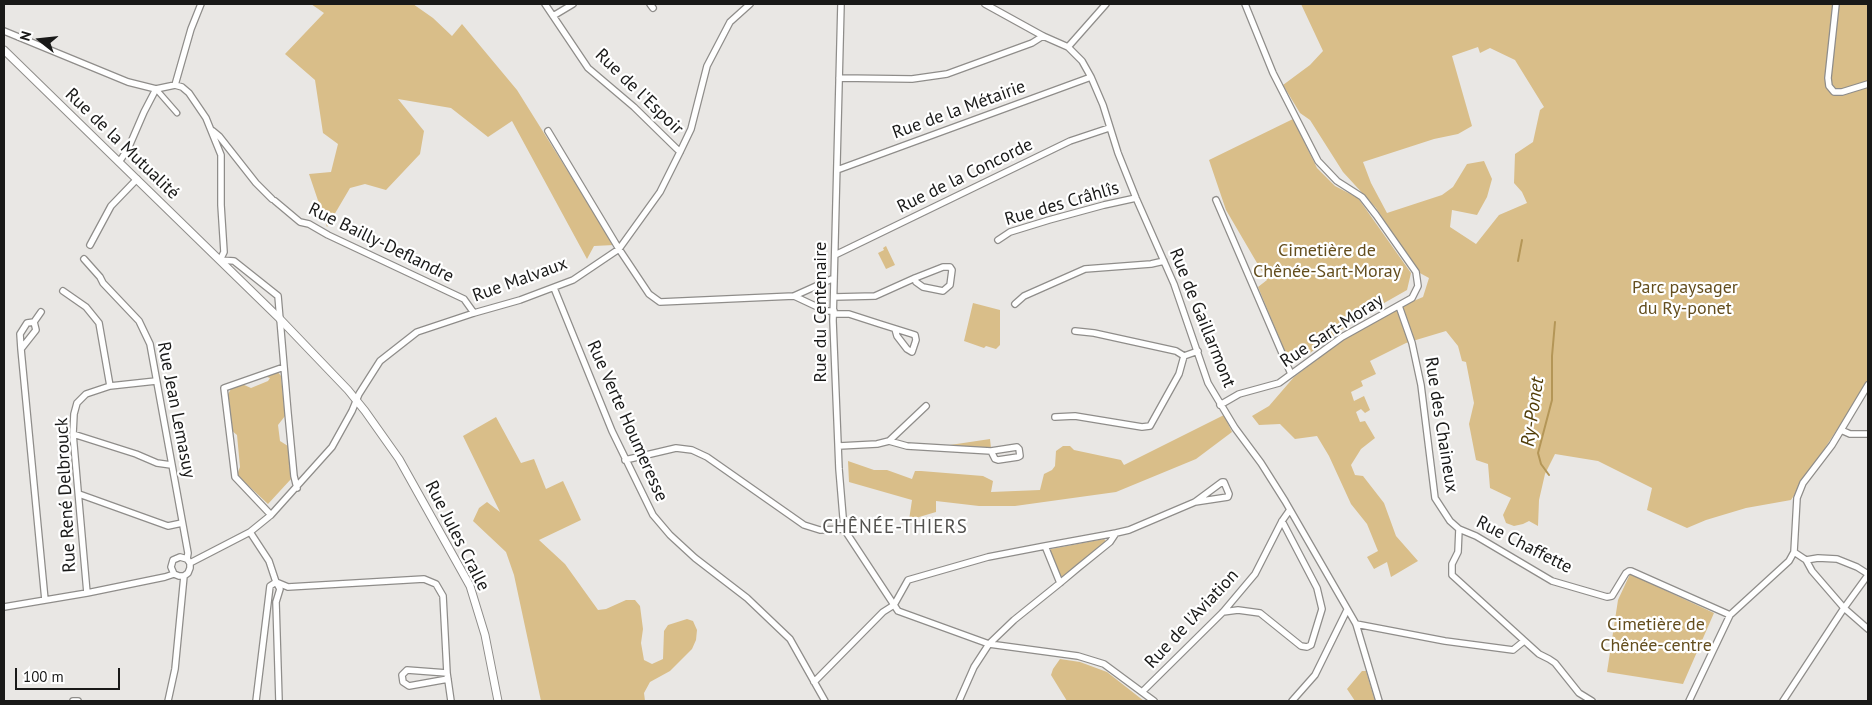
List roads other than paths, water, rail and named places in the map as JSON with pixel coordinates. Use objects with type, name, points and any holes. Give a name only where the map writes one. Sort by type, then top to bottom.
[{"type":"street","points":[[175,85],[200,4]]},
{"type":"street","name":"Rue de l'Espoir","points":[[545,4],[588,68],[634,107],[680,152]]},
{"type":"street","points":[[553,16],[573,4]]},
{"type":"street","name":"Rue Malvaux","points":[[189,561],[250,532],[271,515],[332,448],[356,400],[380,361],[417,332],[554,288],[573,280],[619,249],[660,192],[691,129],[707,66],[730,22],[750,4]]},
{"type":"street","name":"Rue du Centenaire","points":[[841,4],[834,312],[838,446],[844,529],[894,605]]},
{"type":"street","name":"Rue de Gaillarmont","points":[[985,4],[1043,36],[1068,47],[1082,61],[1103,105],[1109,128],[1136,198],[1188,321],[1208,383],[1220,405],[1261,463],[1356,624],[1379,701]]},
{"type":"street","points":[[1068,47],[1106,4]]},
{"type":"street","name":"Rue Sart-Moray","points":[[1220,405],[1239,394],[1279,383],[1342,337],[1400,309],[1412,298],[1418,286],[1416,272],[1362,198],[1337,180],[1318,161],[1273,73],[1245,4]]},
{"type":"street","points":[[1836,4],[1828,86],[1831,90],[1838,92],[1868,84]]},
{"type":"street","points":[[4,31],[128,82],[156,90],[178,113]]},
{"type":"street","points":[[839,78],[912,79],[947,74],[1032,43],[1043,36]]},
{"type":"street","name":"Rue de la Mutualité","points":[[4,50],[279,318],[356,400]]},
{"type":"street","name":"Rue de la Métairie","points":[[837,170],[1091,77]]},
{"type":"street","points":[[119,162],[128,149],[156,90],[175,85],[182,87],[189,93],[211,130],[221,155],[220,205],[224,252],[220,260]]},
{"type":"street","name":"Rue de la Concorde","points":[[836,254],[1070,142],[1109,128]]},
{"type":"street","name":"Rue Bailly-Deflandre","points":[[211,130],[219,136],[256,183],[300,222],[309,224],[328,235],[464,299],[474,313]]},
{"type":"street","points":[[548,131],[619,249],[649,294],[660,302],[794,296],[834,278]]},
{"type":"street","points":[[90,245],[111,206],[137,179]]},
{"type":"street","name":"Rue des Crâhlîs","points":[[998,240],[1010,232],[1049,220],[1104,204],[1136,198]]},
{"type":"street","points":[[1216,200],[1291,374]]},
{"type":"street","name":"Rue Jean Lemasuy","points":[[84,259],[100,277],[103,284],[139,321],[150,344],[189,561]]},
{"type":"street","name":"Rue de la Mutualité","points":[[220,260],[234,260],[278,296],[279,318]]},
{"type":"street","points":[[1015,304],[1024,296],[1085,269],[1151,264],[1164,261]]},
{"type":"street","points":[[834,297],[875,296],[915,278],[947,266],[952,270],[950,285],[943,291],[923,287],[916,282],[915,278]]},
{"type":"street","name":"Rue Verte Houmeresse","points":[[554,288],[625,460],[658,523],[695,558],[747,598],[790,638],[825,701]]},
{"type":"street","points":[[63,291],[86,307],[99,323],[110,386]]},
{"type":"street","points":[[794,296],[826,310],[849,314],[895,329]]},
{"type":"street","name":"Rue des Chaineux","points":[[1400,309],[1412,343],[1421,385],[1435,498],[1450,521],[1459,530]]},
{"type":"street","points":[[41,312],[34,322],[27,323],[20,334],[45,600]]},
{"type":"street","points":[[279,318],[294,476],[297,488]]},
{"type":"street","points":[[21,349],[36,330],[34,322]]},
{"type":"street","points":[[1075,331],[1094,333],[1176,351],[1184,356]]},
{"type":"street","points":[[1184,356],[1198,351]]},
{"type":"street","points":[[1055,418],[1075,416],[1142,427],[1150,426],[1179,374],[1184,356]]},
{"type":"street","points":[[271,515],[235,477],[224,388],[284,367]]},
{"type":"street","name":"Rue René Delbrouck","points":[[87,593],[73,434],[74,414],[77,403],[86,394],[110,386],[156,382]]},
{"type":"street","points":[[1696,701],[1689,700],[1730,615],[1788,561],[1794,552],[1796,498],[1803,483],[1841,430],[1868,386]]},
{"type":"street","name":"Rue Jules Cralle","points":[[356,400],[400,459],[470,586],[485,635],[498,701]]},
{"type":"street","points":[[889,441],[926,406]]},
{"type":"street","points":[[1841,430],[1850,434],[1868,434]]},
{"type":"street","points":[[73,434],[136,454],[157,463],[171,465]]},
{"type":"street","points":[[838,446],[889,441],[908,446],[991,451],[1017,447],[1019,448],[1020,456],[998,460],[995,459],[991,451]]},
{"type":"street","points":[[625,460],[676,448],[692,450],[707,457],[804,525],[820,530],[844,529]]},
{"type":"street","points":[[814,682],[883,612],[894,605],[908,580],[988,557],[1129,530],[1195,502],[1224,482],[1229,494],[1228,497],[1195,502]]},
{"type":"street","points":[[79,494],[168,526],[182,523]]},
{"type":"street","name":"Rue de l'Aviation","points":[[1142,692],[1223,612],[1255,574],[1289,511]]},
{"type":"street","points":[[1223,612],[1238,610],[1260,612],[1301,646],[1307,647],[1311,645],[1322,608],[1317,588],[1282,521]]},
{"type":"street","points":[[1459,530],[1458,552],[1452,564],[1452,575],[1539,654],[1550,658],[1580,693],[1592,701]]},
{"type":"street","name":"Rue Chaffette","points":[[1459,530],[1476,536],[1552,581],[1612,596],[1626,573],[1631,571],[1730,615]]},
{"type":"street","points":[[250,532],[269,561],[280,589],[276,602],[279,701]]},
{"type":"street","points":[[959,701],[974,666],[989,644],[1014,620],[1110,542],[1116,533]]},
{"type":"street","points":[[1045,546],[1060,582]]},
{"type":"street","points":[[1794,552],[1806,560],[1812,571],[1844,608],[1868,629]]},
{"type":"street","points":[[168,701],[175,669],[184,576],[190,568],[189,561],[180,557],[174,560],[171,567],[174,574]]},
{"type":"street","points":[[1783,701],[1868,574],[1858,567],[1837,559],[1818,558],[1806,560]]},
{"type":"street","points":[[4,607],[87,593],[174,574],[184,576]]},
{"type":"street","points":[[276,582],[288,587],[424,579],[436,584],[443,596],[451,701]]},
{"type":"street","points":[[256,701],[270,586],[276,582]]},
{"type":"street","points":[[894,605],[898,611],[989,644],[1078,656],[1104,664],[1154,701]]},
{"type":"street","points":[[1292,701],[1316,675],[1347,610]]},
{"type":"street","points":[[1356,624],[1445,641],[1513,650],[1524,641]]},
{"type":"street","points":[[407,670],[448,676],[409,686],[403,682],[402,675],[407,670]]},
{"type":"street","points":[[73,701],[78,701]]},
{"type":"waterway","name":"Ry-Ponet","points":[[1518,261],[1522,240]]},
{"type":"waterway","name":"Ry-Ponet","points":[[1549,475],[1541,464],[1538,453],[1552,400],[1552,356],[1555,322]]},
{"type":"district","name":"CHÊNÉE-THIERS","points":[[895,528]]},
{"type":"park label","name":"Cimetière de Chênée-Sart-Moray","points":[[1327,261]]},
{"type":"park label","name":"Parc paysager du Ry-ponet","points":[[1685,298]]},
{"type":"park label","name":"Cimetière de Chênée-centre","points":[[1656,635]]}]
